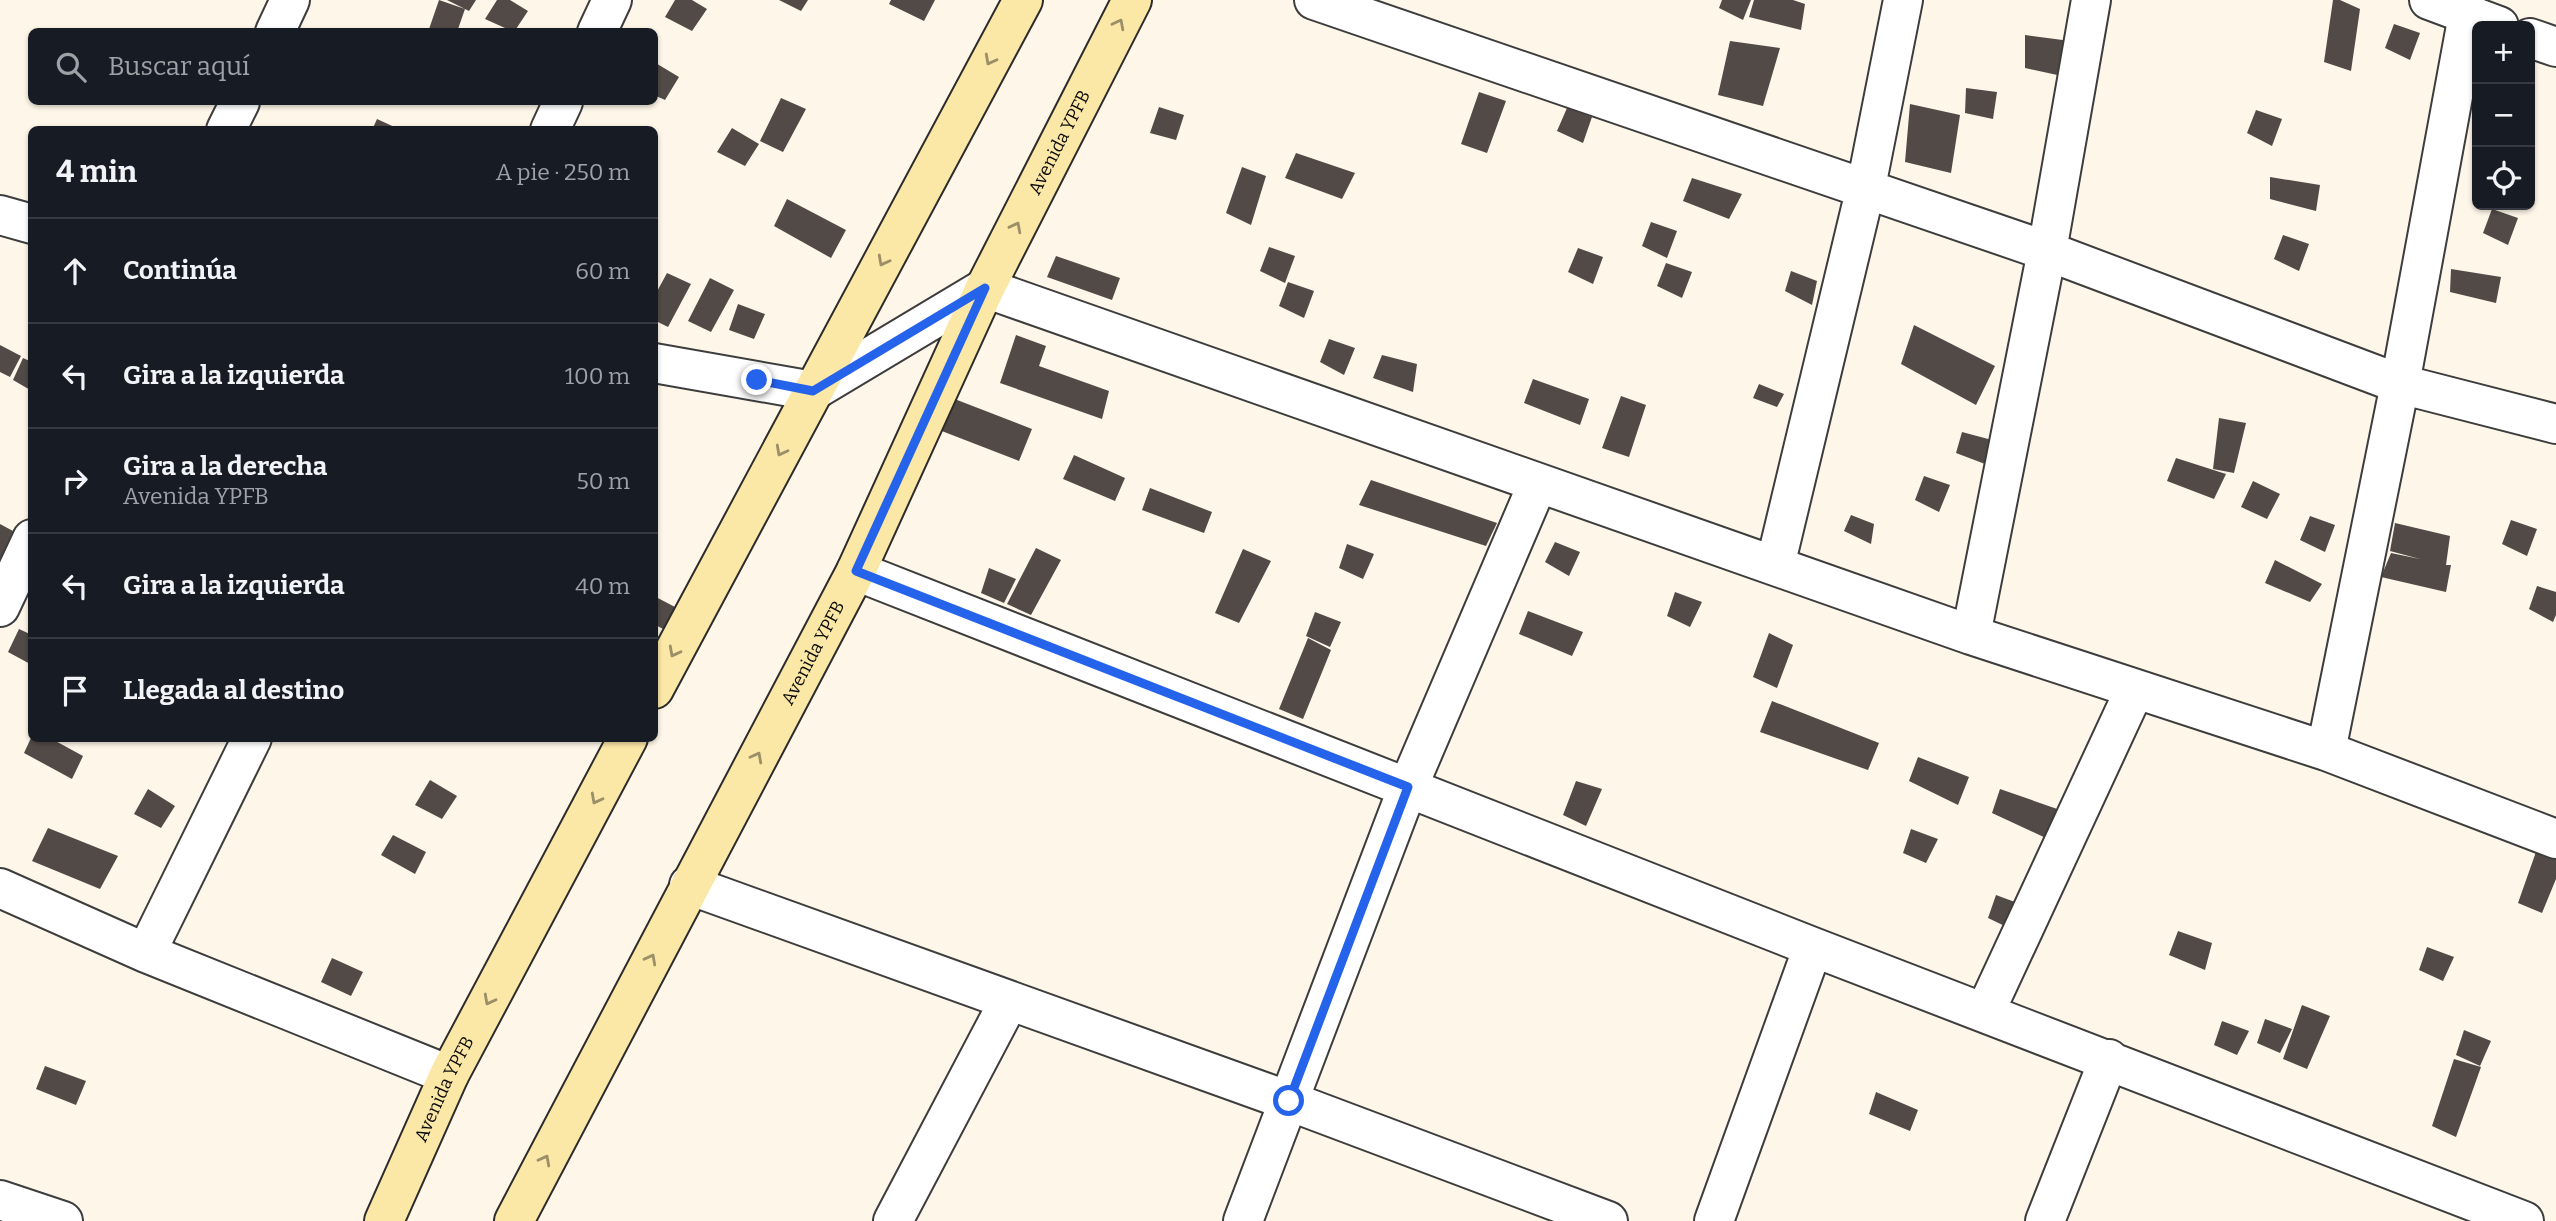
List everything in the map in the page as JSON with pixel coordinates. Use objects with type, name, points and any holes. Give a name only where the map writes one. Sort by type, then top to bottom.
[{"type":"street","points":[[277,28],[290,0]]},
{"type":"street","points":[[599,28],[612,0]]},
{"type":"street","points":[[658,682],[1023,0]]},
{"type":"street","name":"Avenida YPFB","points":[[514,1221],[856,571],[985,288],[1132,0]]},
{"type":"street","points":[[1314,0],[2048,251],[2400,384],[2556,424]]},
{"type":"street","points":[[1775,566],[1866,187],[1903,0]]},
{"type":"street","points":[[1971,635],[2048,251],[2091,0]]},
{"type":"street","points":[[2429,0],[2483,21]]},
{"type":"street","points":[[2535,40],[2556,47]]},
{"type":"street","points":[[2326,751],[2400,384],[2472,69]]},
{"type":"street","points":[[228,126],[238,105]]},
{"type":"street","points":[[552,126],[562,105]]},
{"type":"street","points":[[0,215],[28,223]]},
{"type":"street","points":[[658,364],[813,391],[985,288],[1971,635],[2326,751],[2556,839]]},
{"type":"street","points":[[1243,1221],[1408,787],[1538,483]]},
{"type":"street","points":[[0,607],[28,548]]},
{"type":"street","points":[[856,571],[1814,947],[2524,1221]]},
{"type":"street","points":[[1985,1013],[2135,689]]},
{"type":"street","points":[[146,953],[250,742]]},
{"type":"street","name":"Avenida YPFB","points":[[384,1221],[449,1075],[626,742]]},
{"type":"street","points":[[689,884],[1289,1101],[1608,1221]]},
{"type":"street","points":[[0,888],[146,953],[449,1075]]},
{"type":"street","points":[[1714,1221],[1814,947]]},
{"type":"street","points":[[893,1221],[1009,1001]]},
{"type":"street","points":[[2045,1221],[2109,1059]]},
{"type":"street","points":[[0,1200],[63,1221]]},
{"type":"building","points":[[439,0],[465,9],[458,28],[429,28]]},
{"type":"building","points":[[447,0],[476,0],[469,11]]},
{"type":"building","points":[[497,0],[510,0],[528,11],[517,28],[505,28],[485,19]]},
{"type":"building","points":[[675,0],[692,0],[707,9],[692,31],[665,17]]},
{"type":"building","points":[[779,0],[808,0],[801,11]]},
{"type":"building","points":[[891,0],[935,0],[924,21],[889,4]]},
{"type":"building","points":[[1722,0],[1751,0],[1743,20],[1719,8]]},
{"type":"building","points":[[1754,0],[1793,0],[1805,4],[1801,30],[1749,17]]},
{"type":"building","points":[[2333,0],[2340,0],[2360,9],[2351,71],[2324,62]]},
{"type":"building","points":[[2394,24],[2420,33],[2410,60],[2385,48]]},
{"type":"building","points":[[2025,35],[2078,42],[2071,78],[2025,68]]},
{"type":"building","points":[[1730,41],[1780,48],[1763,106],[1718,95]]},
{"type":"building","points":[[658,64],[679,77],[665,100],[658,97]]},
{"type":"building","points":[[1966,88],[1997,92],[1993,119],[1965,113]]},
{"type":"building","points":[[1479,92],[1506,101],[1487,153],[1461,144]]},
{"type":"building","points":[[781,98],[806,109],[783,152],[760,141]]},
{"type":"building","points":[[1910,104],[1960,115],[1951,173],[1905,162]]},
{"type":"building","points":[[1159,107],[1184,115],[1176,140],[1150,133]]},
{"type":"building","points":[[1567,108],[1592,117],[1583,143],[1557,131]]},
{"type":"building","points":[[2256,110],[2282,119],[2272,146],[2247,133]]},
{"type":"building","points":[[377,119],[392,126],[374,126]]},
{"type":"building","points":[[732,128],[759,144],[745,166],[717,152]]},
{"type":"building","points":[[1296,153],[1355,173],[1342,199],[1285,178]]},
{"type":"building","points":[[1242,167],[1266,176],[1251,225],[1226,213]]},
{"type":"building","points":[[2270,177],[2320,185],[2316,211],[2270,199]]},
{"type":"building","points":[[1692,178],[1742,194],[1729,219],[1683,201]]},
{"type":"building","points":[[787,199],[846,230],[831,258],[774,226]]},
{"type":"building","points":[[2492,210],[2518,218],[2508,245],[2483,233]]},
{"type":"building","points":[[1651,222],[1677,231],[1667,258],[1642,246]]},
{"type":"building","points":[[2283,235],[2309,244],[2299,271],[2274,259]]},
{"type":"building","points":[[1269,247],[1295,256],[1285,283],[1260,271]]},
{"type":"building","points":[[1578,248],[1603,257],[1593,284],[1568,272]]},
{"type":"building","points":[[1056,256],[1120,278],[1112,300],[1047,277]]},
{"type":"building","points":[[1666,263],[1692,272],[1682,298],[1657,286]]},
{"type":"building","points":[[2451,269],[2501,277],[2496,303],[2450,292]]},
{"type":"building","points":[[1791,271],[1817,281],[1812,305],[1785,291]]},
{"type":"building","points":[[667,273],[691,284],[668,327],[658,322],[658,290]]},
{"type":"building","points":[[710,278],[734,290],[711,332],[688,321]]},
{"type":"building","points":[[1288,282],[1314,291],[1304,318],[1279,306]]},
{"type":"building","points":[[738,304],[765,314],[754,339],[729,330]]},
{"type":"building","points":[[1914,325],[1995,366],[1976,405],[1901,364]]},
{"type":"building","points":[[1016,335],[1046,346],[1039,366],[1109,391],[1102,419],[1000,383]]},
{"type":"building","points":[[1329,339],[1355,348],[1344,375],[1320,362]]},
{"type":"building","points":[[0,345],[21,356],[10,377],[0,372]]},
{"type":"building","points":[[1382,355],[1417,364],[1413,392],[1373,378]]},
{"type":"building","points":[[23,358],[28,360],[28,389],[13,380]]},
{"type":"building","points":[[1533,379],[1589,399],[1580,425],[1524,403]]},
{"type":"building","points":[[1759,384],[1784,394],[1777,407],[1753,398]]},
{"type":"building","points":[[1621,396],[1646,405],[1629,457],[1602,448]]},
{"type":"building","points":[[952,398],[1032,429],[1019,461],[934,428]]},
{"type":"building","points":[[2219,418],[2246,423],[2234,473],[2213,469]]},
{"type":"building","points":[[1962,432],[1992,440],[1985,464],[1956,453]]},
{"type":"building","points":[[1074,455],[1125,478],[1115,501],[1063,479]]},
{"type":"building","points":[[2176,458],[2226,474],[2214,499],[2167,481]]},
{"type":"building","points":[[1924,476],[1950,485],[1939,512],[1915,500]]},
{"type":"building","points":[[1371,480],[1497,523],[1486,546],[1359,505]]},
{"type":"building","points":[[2253,481],[2280,494],[2267,519],[2241,507]]},
{"type":"building","points":[[1150,488],[1212,512],[1204,533],[1142,510]]},
{"type":"building","points":[[1851,515],[1874,524],[1871,544],[1844,531]]},
{"type":"building","points":[[2310,516],[2335,525],[2325,552],[2300,540]]},
{"type":"building","points":[[2511,520],[2537,529],[2527,556],[2502,544]]},
{"type":"building","points":[[2395,523],[2450,536],[2446,565],[2451,565],[2446,592],[2381,577],[2391,553],[2420,559],[2390,551]]},
{"type":"building","points":[[0,524],[13,531],[0,559]]},
{"type":"building","points":[[1555,542],[1580,552],[1569,576],[1545,562]]},
{"type":"building","points":[[1347,544],[1374,554],[1363,579],[1339,568]]},
{"type":"building","points":[[1036,548],[1061,560],[1031,615],[1007,604]]},
{"type":"building","points":[[1243,549],[1271,561],[1239,623],[1215,613]]},
{"type":"building","points":[[2275,560],[2322,584],[2310,602],[2265,583]]},
{"type":"building","points":[[989,568],[1016,579],[1004,603],[981,593]]},
{"type":"building","points":[[2537,586],[2556,592],[2556,615],[2553,622],[2529,609]]},
{"type":"building","points":[[1675,592],[1702,602],[1690,627],[1667,616]]},
{"type":"building","points":[[658,598],[675,607],[663,629],[658,626]]},
{"type":"building","points":[[1528,611],[1583,632],[1572,656],[1519,634]]},
{"type":"building","points":[[1315,612],[1341,622],[1330,647],[1306,636]]},
{"type":"building","points":[[19,629],[28,633],[28,663],[8,652]]},
{"type":"building","points":[[1769,633],[1793,645],[1777,688],[1753,677]]},
{"type":"building","points":[[1308,638],[1331,650],[1303,719],[1279,709]]},
{"type":"building","points":[[1772,701],[1879,743],[1868,770],[1760,732]]},
{"type":"building","points":[[29,742],[57,742],[83,756],[72,779],[24,753]]},
{"type":"building","points":[[1918,757],[1969,777],[1958,805],[1909,781]]},
{"type":"building","points":[[430,780],[457,796],[442,819],[415,805]]},
{"type":"building","points":[[1576,781],[1602,789],[1586,826],[1563,815]]},
{"type":"building","points":[[148,789],[175,806],[161,828],[134,814]]},
{"type":"building","points":[[2000,789],[2063,811],[2050,840],[1992,813]]},
{"type":"building","points":[[48,828],[118,856],[100,889],[32,861]]},
{"type":"building","points":[[1911,829],[1938,839],[1926,863],[1903,853]]},
{"type":"building","points":[[393,835],[426,852],[415,874],[381,855]]},
{"type":"building","points":[[2537,849],[2556,856],[2556,879],[2542,913],[2518,903]]},
{"type":"building","points":[[1996,895],[2023,905],[2011,929],[1988,918]]},
{"type":"building","points":[[2178,931],[2212,943],[2205,970],[2169,955]]},
{"type":"building","points":[[2427,947],[2454,957],[2443,981],[2419,970]]},
{"type":"building","points":[[332,958],[363,972],[351,996],[321,982]]},
{"type":"building","points":[[2302,1005],[2330,1016],[2307,1069],[2283,1059]]},
{"type":"building","points":[[2265,1019],[2292,1029],[2280,1053],[2257,1043]]},
{"type":"building","points":[[2222,1021],[2249,1031],[2237,1055],[2214,1045]]},
{"type":"building","points":[[2464,1030],[2491,1041],[2480,1066],[2456,1055]]},
{"type":"building","points":[[2454,1059],[2481,1067],[2456,1137],[2432,1126]]},
{"type":"building","points":[[45,1066],[86,1081],[76,1105],[36,1089]]},
{"type":"building","points":[[1876,1092],[1918,1110],[1910,1131],[1869,1114]]},
{"type":"route","points":[[757,380],[813,391],[985,288],[856,571],[1408,787],[1289,1101]]}]
